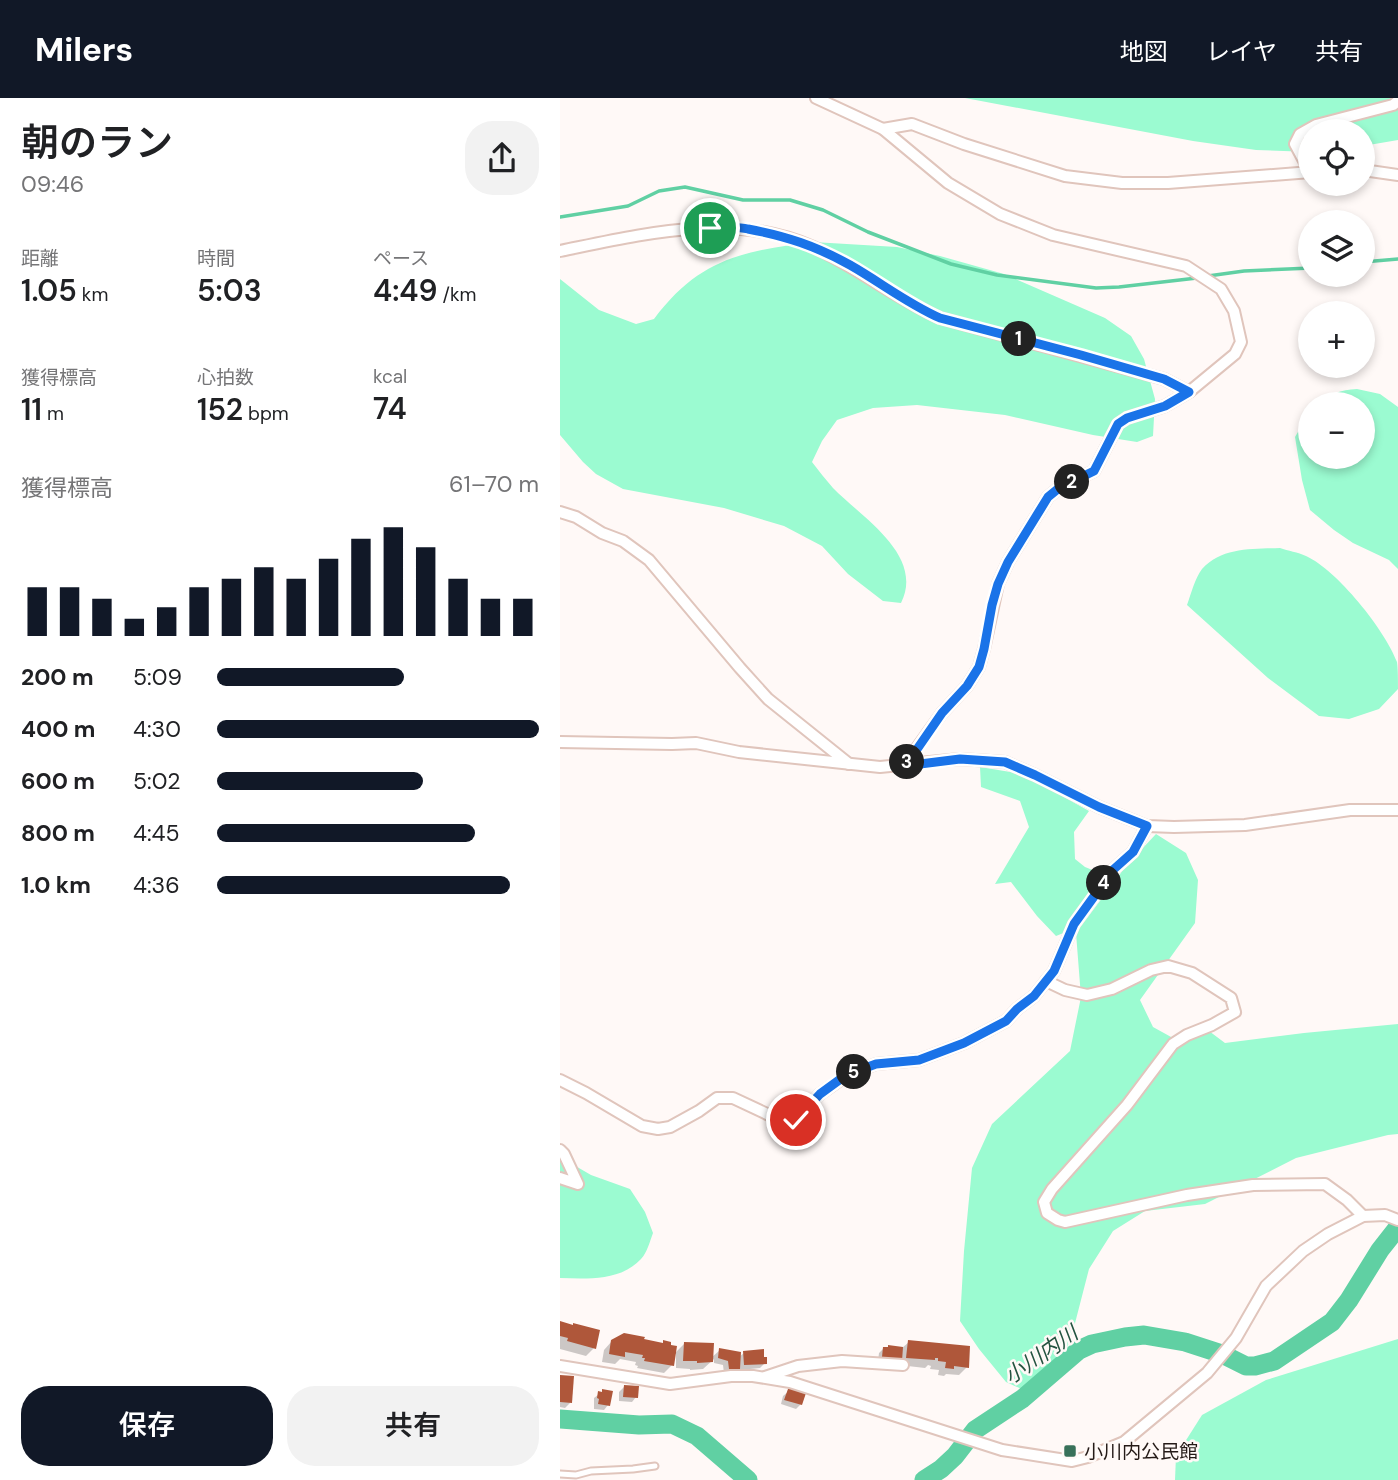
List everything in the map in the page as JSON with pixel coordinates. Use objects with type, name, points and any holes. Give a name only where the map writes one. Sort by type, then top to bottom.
[{"type":"street","points":[[816,98],[883,129],[948,183],[1000,214],[1053,235],[1186,267],[1221,289],[1234,311],[1241,342],[1236,355],[1220,365],[1201,384],[1165,406],[1127,418],[1118,424],[1094,471],[1059,488],[1048,497],[1008,562],[998,584],[979,667],[904,766]]},
{"type":"street","points":[[1339,119],[1393,105],[1398,101]]},
{"type":"street","points":[[883,129],[912,124],[964,144],[1065,176],[1122,183],[1168,183],[1298,173]]},
{"type":"street","points":[[1375,172],[1398,175]]},
{"type":"street","points":[[560,251],[660,233],[710,228],[748,229],[774,234],[813,247],[849,265],[925,312],[940,318],[1164,379],[1189,392]]},
{"type":"street","points":[[560,512],[576,517],[602,533],[623,541],[649,560],[768,699],[849,764]]},
{"type":"street","points":[[560,741],[696,743],[739,752],[880,767],[960,759],[1005,762],[1099,807],[1147,826],[1245,825],[1350,810],[1398,810]]},
{"type":"street","points":[[560,1080],[642,1126],[658,1129],[670,1126],[718,1098],[733,1098],[784,1122],[796,1120],[820,1094],[846,1075],[876,1064],[919,1060],[964,1043],[1006,1021],[1034,996],[1054,971],[1074,924],[1114,869],[1133,852],[1147,826]]},
{"type":"street","points":[[1046,981],[1065,990],[1087,995],[1112,989],[1152,970],[1168,966],[1192,973],[1231,998],[1235,1012],[1173,1044],[1127,1105],[1052,1189],[1044,1202],[1047,1213],[1065,1222],[1187,1195],[1253,1185],[1325,1184],[1363,1216]]},
{"type":"street","points":[[560,1150],[578,1184],[560,1178]]},
{"type":"street","points":[[560,1366],[670,1384],[731,1376],[753,1376],[790,1382],[1002,1450],[1072,1461],[1124,1442],[1207,1373],[1236,1338],[1266,1286],[1303,1251],[1363,1216],[1385,1215],[1398,1220]]},
{"type":"street","points":[[763,1378],[798,1366],[842,1361],[903,1365]]},
{"type":"lane","points":[[560,1474],[576,1475],[655,1465]]},
{"type":"green space","points":[[965,98],[1398,98],[1398,140],[1375,144],[1375,119],[1298,119],[1298,152],[1256,150],[1193,141]]},
{"type":"green space","points":[[813,242],[897,247],[940,256],[1004,274],[1105,318],[1131,336],[1144,359],[1155,399],[1153,436],[1137,442],[1005,415],[917,405],[873,408],[837,420],[822,441],[812,462],[833,488],[873,524],[897,553],[904,569],[906,585],[901,603],[883,601],[848,574],[822,546],[784,526],[724,508],[623,489],[596,474],[583,462],[560,435],[560,279],[599,310],[636,324],[654,319],[688,283],[724,261],[765,249]]},
{"type":"green space","points":[[1357,389],[1371,392],[1339,392]]},
{"type":"green space","points":[[1375,393],[1398,407],[1398,569],[1389,560],[1353,543],[1310,510],[1300,469],[1375,469]]},
{"type":"green space","points":[[1298,432],[1298,455],[1295,437]]},
{"type":"green space","points":[[1280,548],[1306,556],[1332,574],[1359,602],[1382,634],[1397,662],[1398,689],[1379,709],[1349,719],[1319,716],[1268,678],[1187,605],[1197,577],[1210,562],[1238,551]]},
{"type":"green space","points":[[980,767],[1023,774],[1089,811],[1074,832],[1075,859],[1085,867],[1105,875],[1083,902],[1066,932],[1056,936],[1011,882],[995,884],[1029,827],[1020,801],[981,787]]},
{"type":"green space","points":[[1156,834],[1186,853],[1198,880],[1195,923],[1140,1000],[1153,1027],[1182,1043],[1205,1028],[1225,1043],[1398,1024],[1398,1134],[1296,1158],[1205,1204],[1145,1211],[1113,1231],[1089,1269],[1073,1331],[1057,1377],[1035,1395],[1006,1382],[960,1321],[972,1168],[992,1124],[1070,1051],[1081,997],[1076,933],[1126,866]]},
{"type":"green space","points":[[560,1157],[591,1175],[630,1189],[645,1212],[653,1233],[645,1254],[633,1266],[603,1277],[560,1278]]},
{"type":"green space","points":[[1398,1339],[1398,1480],[1175,1480],[1176,1456],[1202,1415],[1266,1380]]},
{"type":"building","points":[[560,1321],[600,1330],[596,1349],[567,1341],[568,1338],[560,1336]]},
{"type":"building","points":[[624,1333],[663,1343],[663,1340],[671,1342],[671,1345],[677,1346],[674,1366],[644,1361],[643,1355],[625,1352],[625,1357],[609,1354],[611,1340]]},
{"type":"building","points":[[908,1340],[970,1346],[969,1368],[945,1368],[946,1362],[938,1361],[938,1358],[906,1358]]},
{"type":"building","points":[[684,1342],[714,1343],[713,1362],[683,1361]]},
{"type":"building","points":[[883,1347],[903,1347],[902,1361],[882,1357]]},
{"type":"building","points":[[719,1348],[741,1352],[740,1369],[729,1369],[728,1361],[718,1358]]},
{"type":"building","points":[[764,1349],[767,1364],[744,1365],[743,1351]]},
{"type":"building","points":[[560,1375],[574,1376],[572,1403],[560,1402]]},
{"type":"building","points":[[624,1385],[639,1386],[638,1398],[623,1397]]},
{"type":"building","points":[[790,1388],[806,1393],[802,1405],[784,1400]]},
{"type":"building","points":[[602,1389],[613,1391],[610,1406],[598,1404],[598,1391],[602,1392]]},
{"type":"waterway","points":[[560,217],[628,206],[659,191],[685,187],[743,200],[790,200],[823,210],[868,232],[951,264],[997,275],[1096,288],[1197,278]]},
{"type":"waterway","points":[[1375,261],[1398,259]]},
{"type":"waterway","points":[[1208,276],[1298,269]]},
{"type":"waterway","name":"小川内川","points":[[924,1480],[955,1456],[975,1430],[1022,1399],[1079,1350],[1092,1344],[1144,1335],[1185,1342],[1222,1354],[1246,1366],[1274,1361],[1332,1322],[1398,1227]]},
{"type":"waterway","name":"小川内川","points":[[560,1419],[639,1425],[672,1424],[697,1436],[748,1480]]},
{"type":"place","name":"小川内公民館","points":[[1070,1451]]},
{"type":"route","points":[[710,228],[748,229],[785,236],[849,265],[925,312],[940,318],[1164,379],[1189,392],[1165,406],[1127,418],[1118,424],[1094,471],[1059,488],[1048,497],[1008,562],[998,584],[979,667],[904,766],[960,759],[1005,762],[1099,807],[1147,826],[1133,852],[1114,869],[1074,924],[1054,971],[1034,996],[1006,1021],[964,1043],[919,1060],[876,1064],[846,1075],[820,1094],[796,1120]]}]
